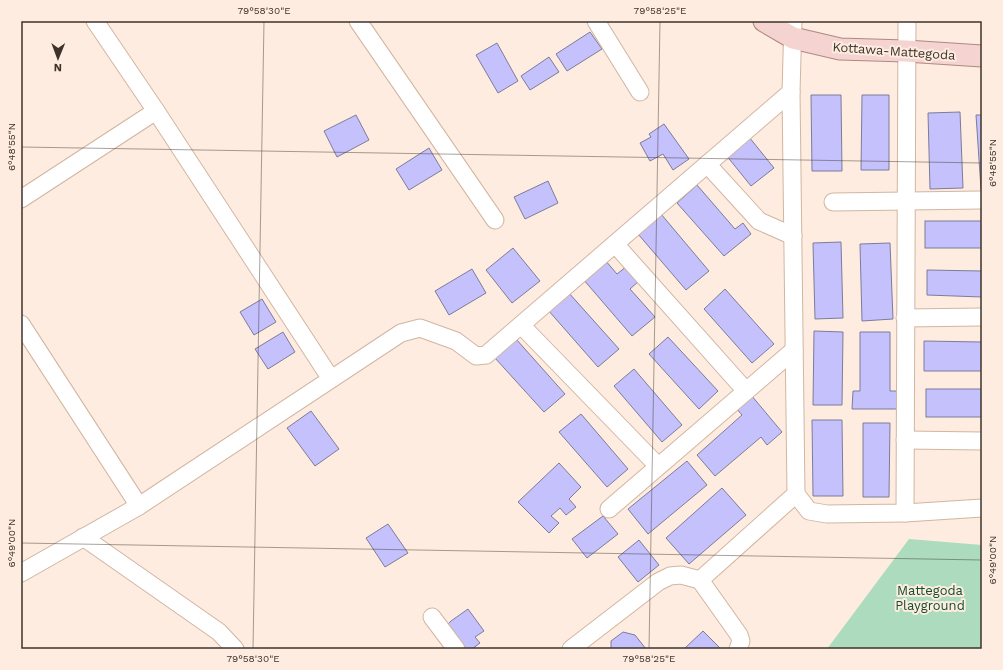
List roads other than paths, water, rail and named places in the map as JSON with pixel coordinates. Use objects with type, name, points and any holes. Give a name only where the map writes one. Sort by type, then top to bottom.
[{"type":"main road","name":"Kottawa-Mattegoda","points":[[764,21],[793,30],[840,49],[906,51],[982,56]]},
{"type":"street","points":[[95,21],[156,111],[330,379]]},
{"type":"street","points":[[358,21],[495,220]]},
{"type":"street","points":[[596,21],[640,92]]},
{"type":"street","points":[[905,513],[907,21]]},
{"type":"street","points":[[793,30],[791,92],[796,494],[809,511],[821,513],[905,513],[982,508]]},
{"type":"street","points":[[21,573],[139,506],[401,333],[420,328],[456,341],[476,356],[486,355],[791,92]]},
{"type":"street","points":[[21,199],[156,111]]},
{"type":"street","points":[[707,164],[759,221],[793,236]]},
{"type":"street","points":[[833,202],[982,200]]},
{"type":"street","points":[[615,244],[746,391]]},
{"type":"street","points":[[905,318],[982,317]]},
{"type":"street","points":[[21,324],[139,506]]},
{"type":"street","points":[[521,325],[658,466]]},
{"type":"street","points":[[609,509],[794,350]]},
{"type":"street","points":[[905,440],[982,441]]},
{"type":"street","points":[[700,580],[796,494]]},
{"type":"street","points":[[83,537],[219,632],[235,649]]},
{"type":"street","points":[[571,649],[658,582],[670,576],[681,575],[700,580],[739,635],[741,641],[738,649]]},
{"type":"street","points":[[432,617],[456,649]]},
{"type":"park label","name":"Mattegoda Playground","points":[[930,598]]}]
